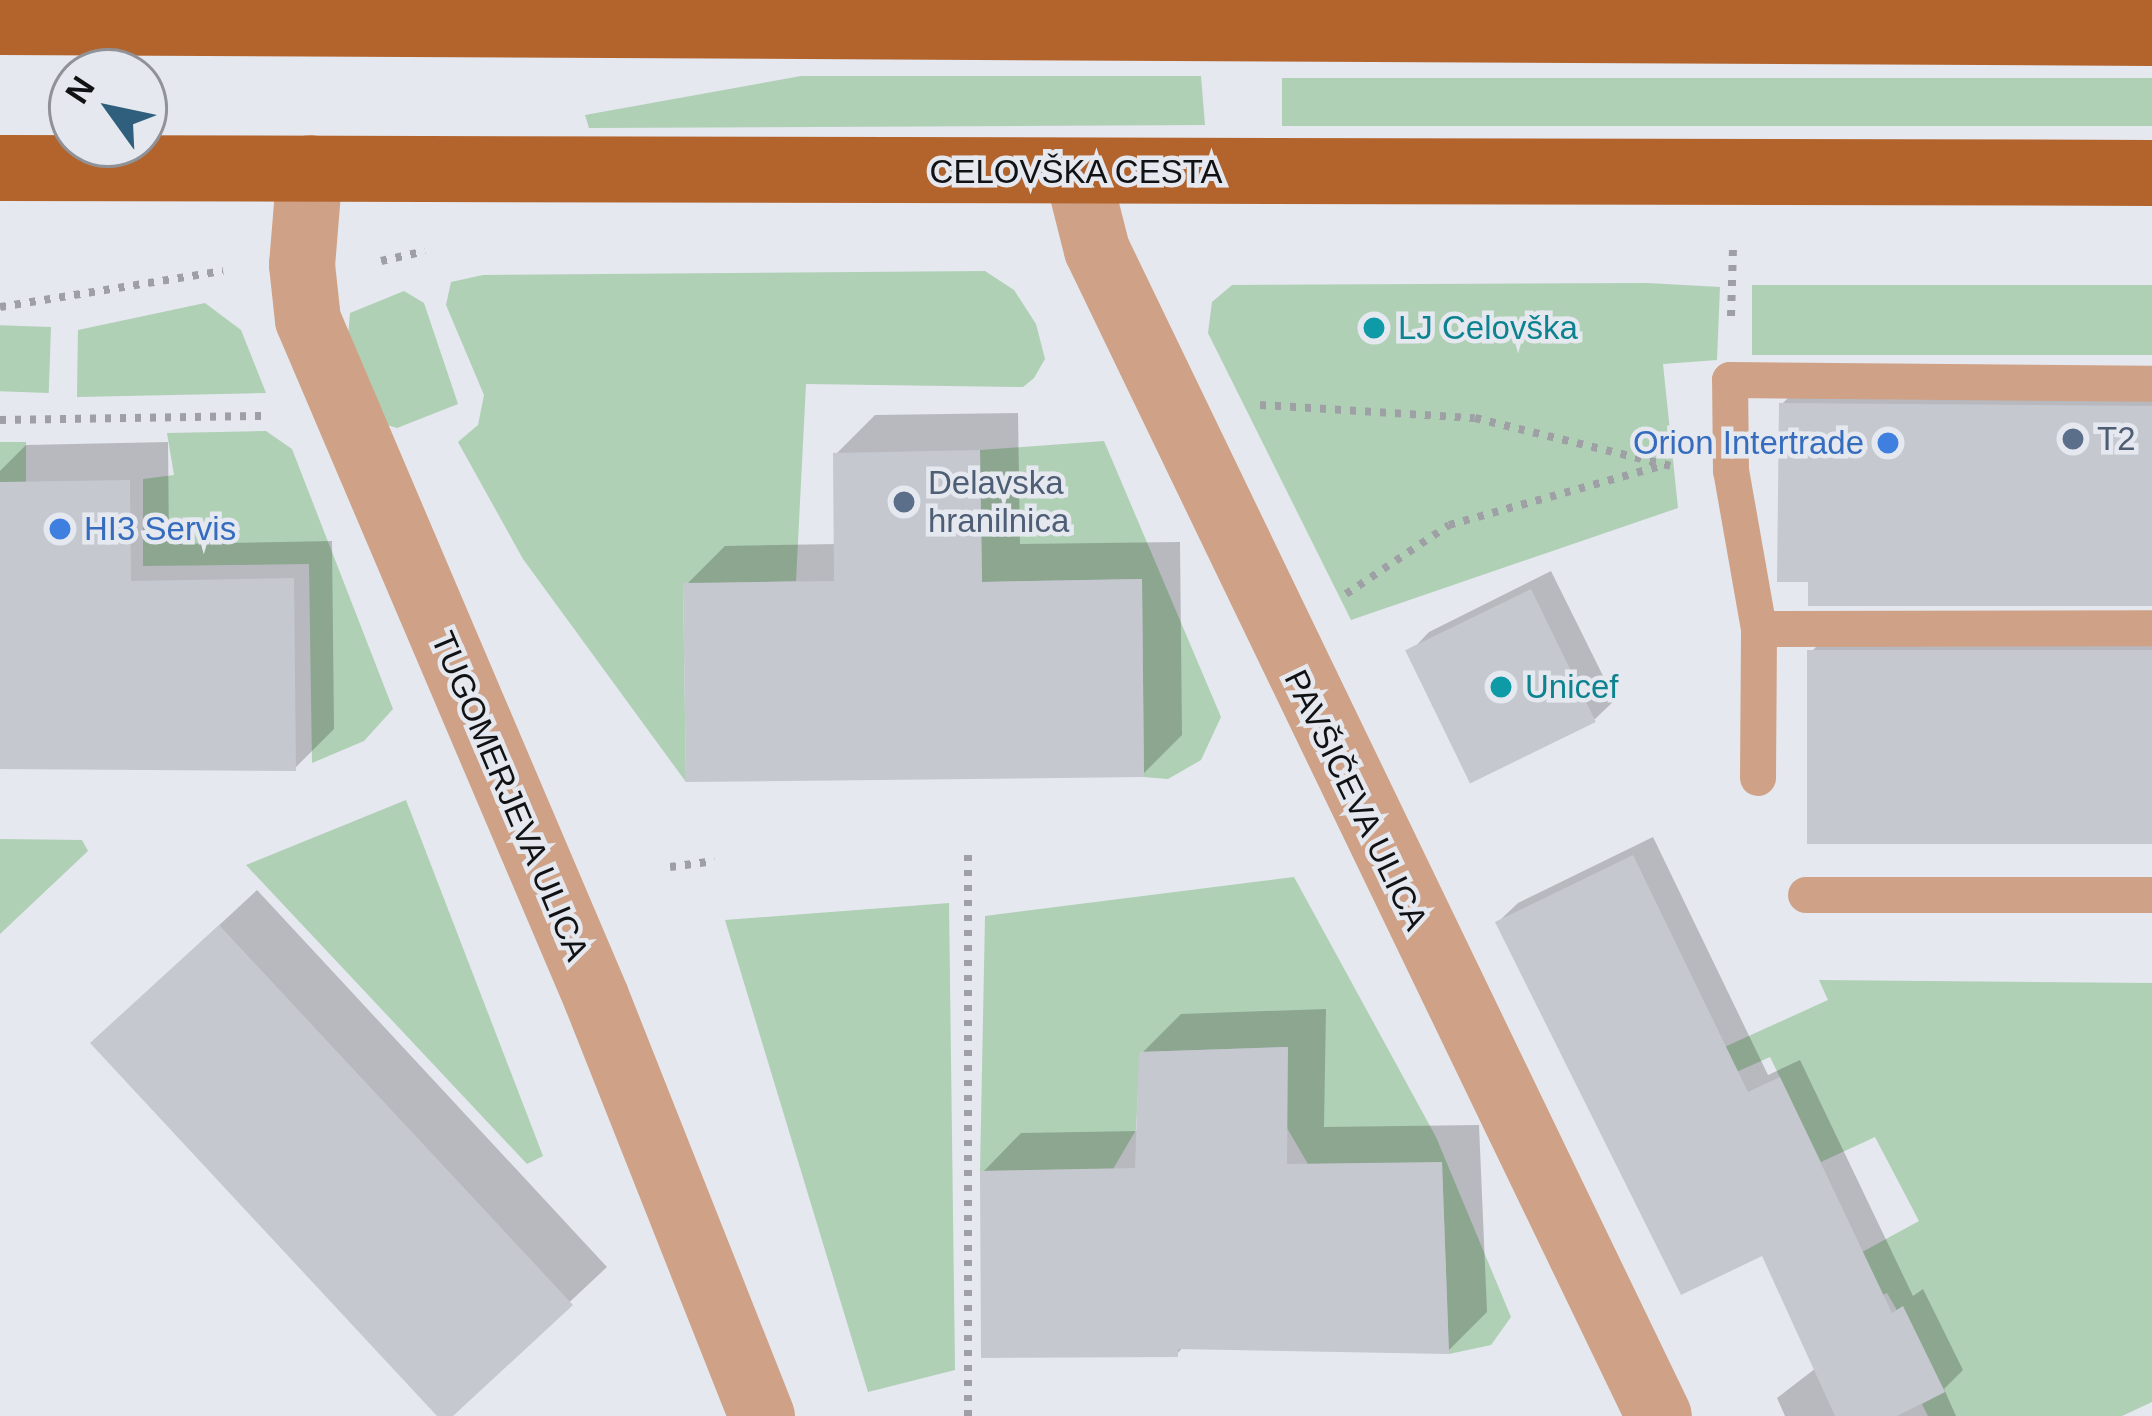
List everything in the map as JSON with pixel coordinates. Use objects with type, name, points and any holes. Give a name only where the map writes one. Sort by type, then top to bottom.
[{"type":"main road","points":[[0,22],[973,14],[2152,33]]},
{"type":"main road","name":"CELOVŠKA CESTA","points":[[0,168],[1078,175],[2152,173]]},
{"type":"street","name":"TUGOMERJEVA ULICA","points":[[310,168],[302,265],[308,320],[596,997],[762,1416]]},
{"type":"street","name":"PAVŠIČEVA ULICA","points":[[1078,175],[1096,250],[1659,1416]]},
{"type":"lane","points":[[1758,778],[1759,628],[1731,471],[1730,380],[2152,384]]},
{"type":"lane","points":[[1759,628],[2152,628]]},
{"type":"lane","points":[[1805,896],[2152,895]]},
{"type":"path","points":[[0,307],[238,268]]},
{"type":"path","points":[[1237,401],[1310,412],[1354,408],[1475,418],[1662,465],[1731,471]]},
{"type":"path","points":[[0,420],[286,416]]},
{"type":"path","points":[[1335,602],[1448,525],[1662,465]]},
{"type":"path","points":[[968,850],[968,1416]]},
{"type":"path","points":[[670,867],[715,861]]},
{"type":"green space","points":[[801,76],[1201,76],[1205,125],[589,128],[585,115]]},
{"type":"green space","points":[[1282,78],[2152,78],[2152,126],[1282,126]]},
{"type":"green space","points":[[985,271],[1014,290],[1036,324],[1045,359],[1034,378],[1023,387],[806,384],[796,581],[683,584],[686,782],[523,559],[458,442],[478,425],[484,395],[446,305],[451,282],[483,275]]},
{"type":"green space","points":[[1647,283],[1720,287],[1717,360],[1663,364],[1678,508],[1351,620],[1208,333],[1212,302],[1232,285]]},
{"type":"green space","points":[[1752,285],[2152,285],[2152,355],[1752,355]]},
{"type":"green space","points":[[404,291],[424,303],[458,404],[397,428],[387,425],[348,337],[350,313]]},
{"type":"green space","points":[[205,303],[241,330],[266,393],[77,397],[78,330]]},
{"type":"green space","points":[[0,325],[51,327],[49,393],[0,391]]},
{"type":"green space","points":[[266,431],[292,449],[393,709],[364,741],[312,763],[309,564],[143,566],[143,479],[174,475],[167,433]]},
{"type":"green space","points":[[1104,441],[1221,717],[1201,760],[1168,779],[1144,777],[1142,579],[982,582],[980,450]]},
{"type":"green space","points":[[0,442],[26,442],[26,482],[0,482]]},
{"type":"green space","points":[[406,800],[543,1156],[527,1164],[246,865]]},
{"type":"green space","points":[[0,839],[82,840],[88,851],[0,934]]},
{"type":"green space","points":[[1294,877],[1436,1137],[1511,1317],[1491,1345],[1449,1354],[1442,1163],[1308,1164],[1287,1128],[1287,1047],[1140,1052],[1136,1130],[1113,1169],[980,1171],[985,916]]},
{"type":"green space","points":[[949,903],[955,1370],[868,1392],[725,920]]},
{"type":"green space","points":[[1819,980],[2152,983],[2152,1402],[2122,1416],[1928,1416],[1922,1404],[1944,1392],[1887,1293],[1861,1304],[1842,1263],[1919,1221],[1875,1137],[1821,1162],[1770,1057],[1609,1129],[1597,1105],[1828,1000]]},
{"type":"building","points":[[1779,403],[2152,406],[2152,606],[1808,606],[1808,582],[1777,582]]},
{"type":"building","points":[[980,450],[982,582],[1142,579],[1144,777],[686,782],[683,583],[834,581],[833,453]]},
{"type":"building","points":[[130,480],[131,581],[294,578],[296,771],[0,769],[0,482]]},
{"type":"building","name":"Unicef","points":[[1531,589],[1596,722],[1470,783],[1405,650]]},
{"type":"building","points":[[1807,650],[2152,650],[2152,844],[1807,844]]},
{"type":"building","points":[[1633,855],[1748,1092],[1780,1077],[1892,1313],[1903,1306],[1945,1392],[1897,1416],[1835,1416],[1762,1256],[1681,1295],[1495,922]]},
{"type":"building","points":[[219,925],[573,1305],[453,1416],[437,1416],[90,1043]]},
{"type":"building","points":[[1288,1047],[1287,1164],[1442,1162],[1449,1354],[1178,1349],[1178,1357],[981,1358],[980,1171],[1135,1168],[1139,1052]]},
{"type":"place","name":"LJ Celovška","points":[[1374,328]]},
{"type":"place","name":"T2","points":[[2073,439]]},
{"type":"place","name":"Orion Intertrade","points":[[1888,443]]},
{"type":"place","name":"Delavska hranilnica","points":[[904,502]]},
{"type":"place","name":"HI3 Servis","points":[[60,529]]},
{"type":"place","name":"Unicef","points":[[1501,687]]}]
